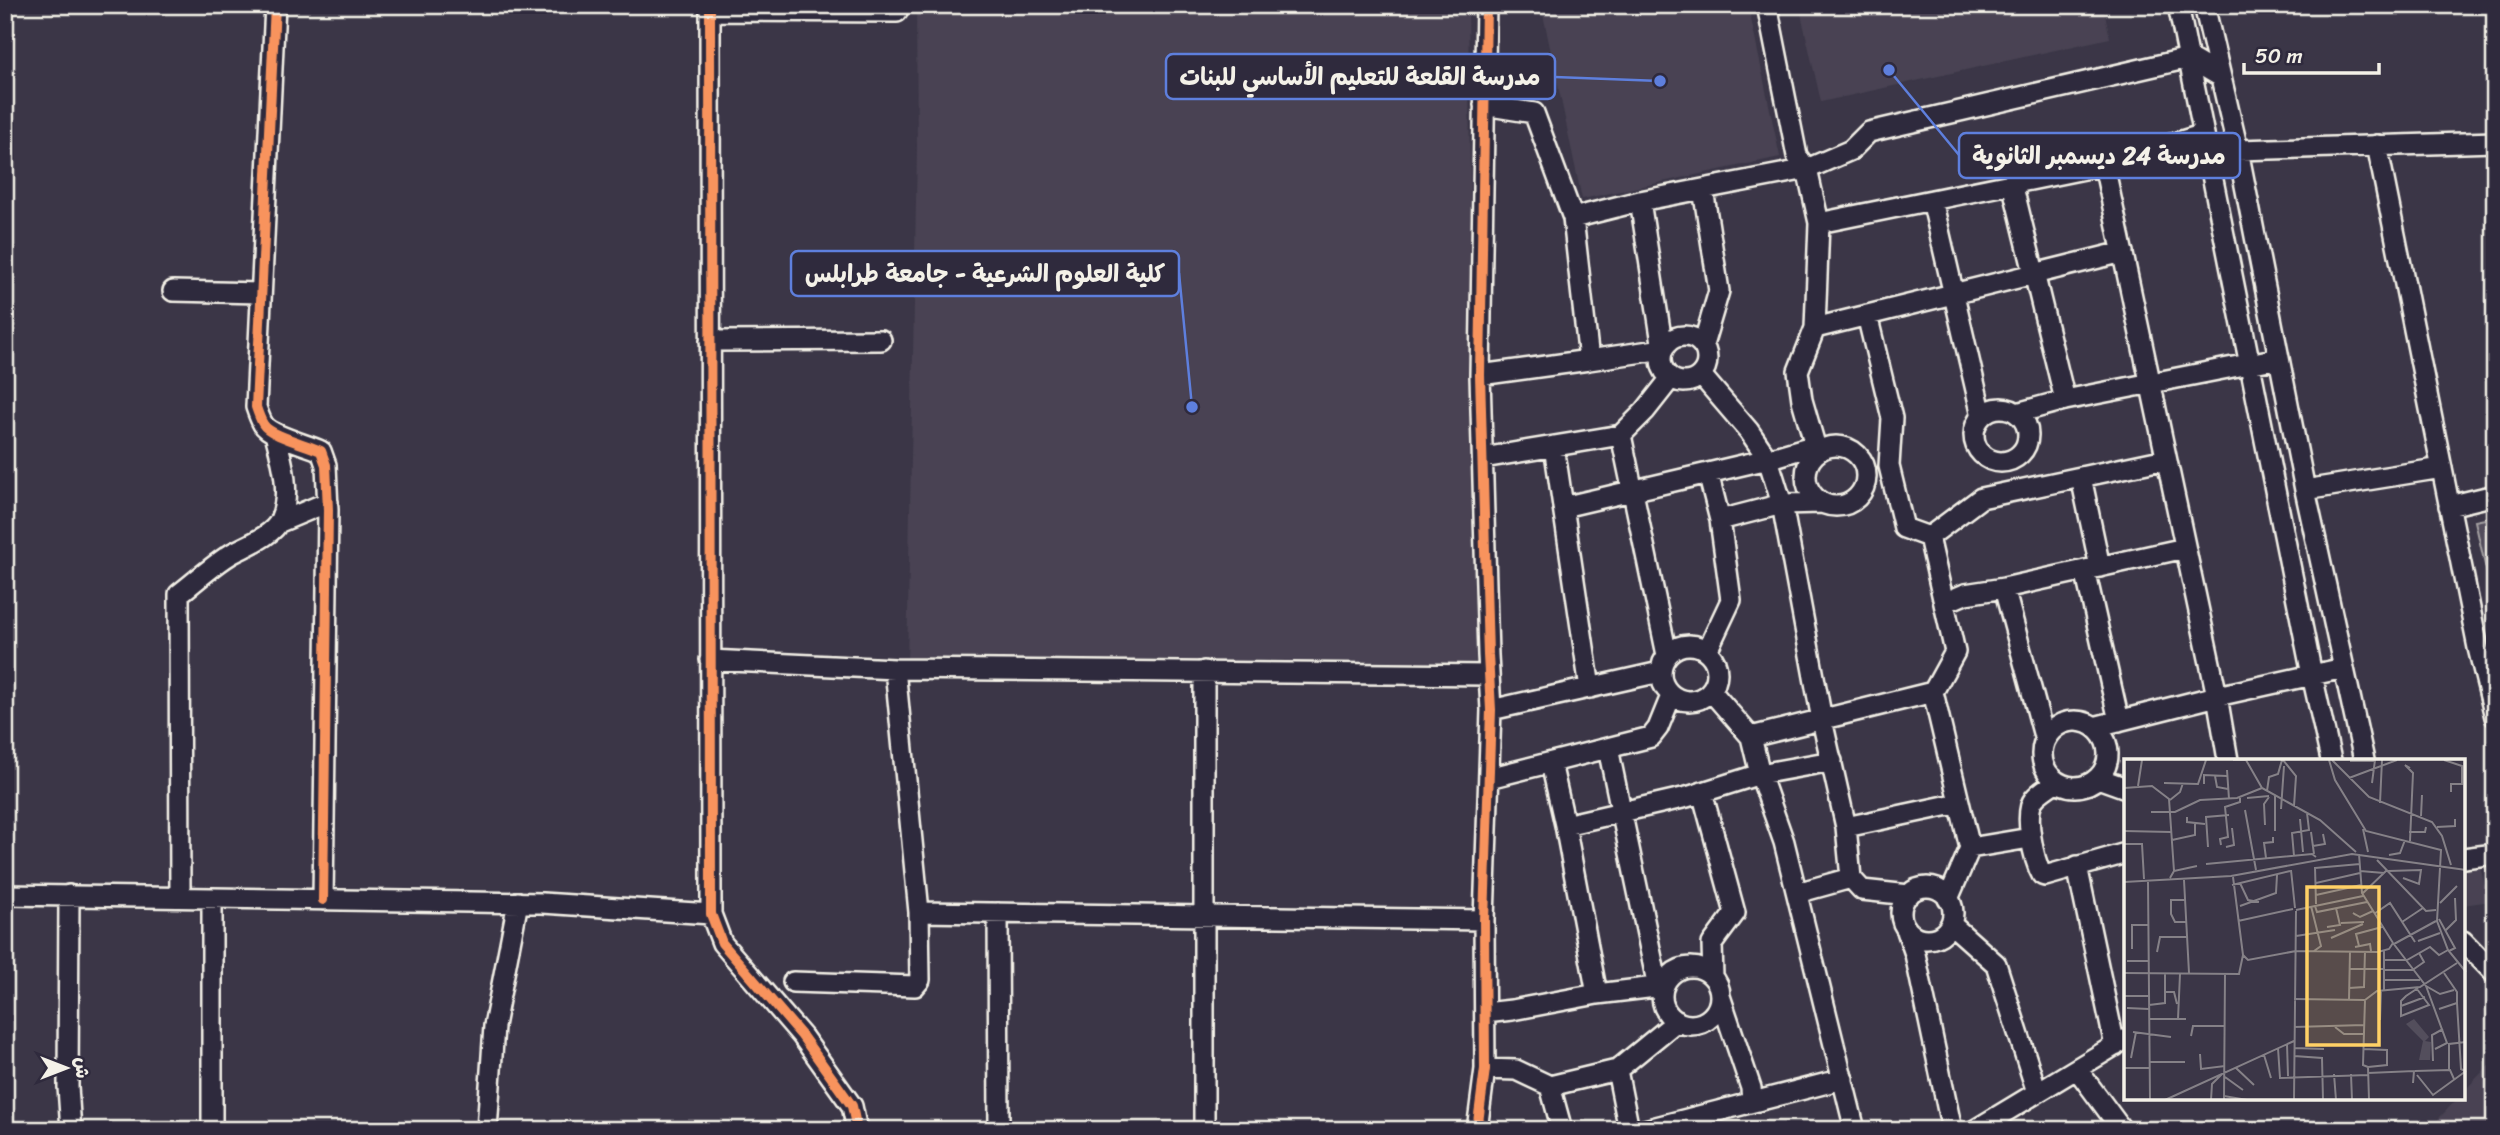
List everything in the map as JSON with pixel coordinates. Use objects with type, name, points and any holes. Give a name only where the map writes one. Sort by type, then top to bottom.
[{"type":"street","points":[[275,5],[256,407],[264,426],[275,434],[303,442],[321,451],[326,465],[328,502],[323,900]]},
{"type":"street","points":[[1477,1130],[1485,1069],[1484,920],[1491,710],[1480,375],[1486,5]]},
{"type":"street","points":[[1767,5],[1797,156],[1807,169],[1819,223],[1815,328],[1798,371],[1802,400],[1816,448],[1807,466],[1806,483],[1809,491],[1821,503]]},
{"type":"street","points":[[2178,5],[2331,759]]},
{"type":"street","points":[[2204,5],[2238,150],[2305,490],[2364,759]]},
{"type":"street","points":[[857,1130],[852,1106],[802,1036],[722,943],[711,915],[710,8],[897,12]]},
{"type":"street","points":[[1573,218],[1640,201],[1807,169],[1851,150],[1869,131],[2189,58],[2221,77]]},
{"type":"street","points":[[1484,105],[1535,113],[1573,218],[1589,360]]},
{"type":"street","points":[[1819,223],[2104,165],[2204,134]]},
{"type":"street","points":[[2238,150],[2495,142]]},
{"type":"street","points":[[2377,145],[2449,506],[2486,646],[2495,717]]},
{"type":"street","points":[[2104,165],[2217,696],[2228,759]]},
{"type":"street","points":[[2012,183],[2065,400]]},
{"type":"street","points":[[1640,201],[1664,349],[1662,365],[1671,378],[1686,382],[1701,375],[1707,361],[1703,345],[1719,291],[1703,189]]},
{"type":"street","points":[[1932,200],[1982,416],[1974,433],[1975,442],[1986,458],[2002,462],[2018,457],[2027,443],[2027,426],[2017,413],[1999,408],[1982,416]]},
{"type":"street","points":[[1815,328],[2123,252]]},
{"type":"street","points":[[173,291],[260,293]]},
{"type":"street","points":[[1867,315],[1892,418],[1889,466],[1905,529],[1929,537]]},
{"type":"street","points":[[1664,349],[1668,342],[1682,335],[1703,345]]},
{"type":"street","points":[[710,341],[881,340]]},
{"type":"street","points":[[1480,375],[1664,349]]},
{"type":"street","points":[[2017,413],[2065,400],[2279,358]]},
{"type":"street","points":[[1701,375],[1768,459],[1782,504],[1822,720],[1846,827],[1851,878],[1862,890],[1909,895],[1925,888],[1942,892],[1948,898],[1953,915],[1945,932],[1930,939],[1921,938],[1906,928]]},
{"type":"street","points":[[1483,458],[1622,435],[1671,378]]},
{"type":"street","points":[[275,434],[285,472],[280,522]]},
{"type":"street","points":[[1491,710],[1590,688],[1664,663],[1682,646],[1691,645],[1707,651],[1713,658],[1717,675],[1711,691],[1696,701],[1678,700],[1665,689],[1664,663],[1622,435]]},
{"type":"street","points":[[1563,508],[1833,445],[1850,449],[1862,461],[1865,469],[1864,486],[1854,500],[1838,507],[1821,503],[1782,504],[1720,520]]},
{"type":"street","points":[[1554,446],[1590,688]]},
{"type":"street","points":[[1929,537],[1979,499],[2166,459]]},
{"type":"street","points":[[1865,469],[1889,466]]},
{"type":"street","points":[[2305,490],[2442,468]]},
{"type":"street","points":[[1707,651],[1731,600],[1720,520],[1708,473]]},
{"type":"street","points":[[2081,477],[2092,569],[2119,721]]},
{"type":"street","points":[[2449,506],[2495,495]]},
{"type":"street","points":[[180,897],[179,594],[229,555],[260,540],[280,522],[328,502]]},
{"type":"street","points":[[1929,537],[1955,652],[1933,692],[1970,848],[1948,898]]},
{"type":"street","points":[[1944,603],[1965,594],[2004,588],[2185,548]]},
{"type":"street","points":[[2004,588],[2045,740]]},
{"type":"street","points":[[710,660],[895,669],[1489,675]]},
{"type":"street","points":[[2094,727],[2344,668]]},
{"type":"street","points":[[793,982],[915,986],[920,980],[919,912],[895,669]]},
{"type":"street","points":[[1204,671],[1204,1130]]},
{"type":"street","points":[[1711,691],[1751,737],[1797,893],[1855,1130]]},
{"type":"street","points":[[1751,737],[1933,692]]},
{"type":"street","points":[[1489,778],[1651,737],[1658,728],[1671,695]]},
{"type":"street","points":[[2072,721],[2094,727],[2102,735],[2107,757],[2098,778],[2077,787],[2056,781],[2043,763],[2042,751],[2051,731],[2072,721]]},
{"type":"street","points":[[1608,748],[1664,1006],[1677,1021],[1686,1024],[1706,1021],[1718,1006],[1720,996]]},
{"type":"street","points":[[1565,825],[1702,792],[1760,774],[1832,761]]},
{"type":"street","points":[[1551,763],[1597,994]]},
{"type":"street","points":[[2098,778],[2124,787]]},
{"type":"street","points":[[2056,781],[2032,803],[2030,838],[2042,875],[2124,854]]},
{"type":"street","points":[[1702,792],[1735,914],[1712,944],[1713,977],[1751,1088],[1752,1102]]},
{"type":"street","points":[[1846,827],[1959,803]]},
{"type":"street","points":[[1970,848],[2030,838]]},
{"type":"street","points":[[2465,858],[2495,854]]},
{"type":"street","points":[[1975,1130],[2120,1042],[2077,866]]},
{"type":"street","points":[[1797,893],[1851,878]]},
{"type":"street","points":[[5,895],[518,902],[711,915]]},
{"type":"street","points":[[69,895],[68,1087],[71,1130]]},
{"type":"street","points":[[1909,895],[1902,911],[1914,954],[1952,1130]]},
{"type":"street","points":[[212,898],[212,1130]]},
{"type":"street","points":[[487,1130],[494,1026],[518,902]]},
{"type":"street","points":[[919,912],[1484,920]]},
{"type":"street","points":[[998,913],[999,1130]]},
{"type":"street","points":[[1951,924],[1996,964],[2037,1093]]},
{"type":"street","points":[[2465,942],[2495,974]]},
{"type":"street","points":[[1485,1013],[1661,986],[1669,977],[1686,967],[1706,971],[1713,977]]},
{"type":"street","points":[[1485,1069],[1517,1070],[1550,1086],[1617,1070],[1677,1021]]},
{"type":"street","points":[[2077,1069],[2122,1130]]},
{"type":"street","points":[[1617,1070],[1629,1130]]},
{"type":"street","points":[[1644,1130],[1688,1124],[1752,1102],[1843,1079]]},
{"type":"street","points":[[1550,1086],[1562,1130]]},
{"type":"shaded area","points":[[916,5],[1468,5],[1476,669],[907,664],[917,149]]},
{"type":"shaded area","points":[[1541,5],[1748,5],[1780,157],[1582,199]]},
{"type":"shaded area","points":[[1799,5],[2103,5],[2110,38],[1821,102]]},
{"type":"shaded area","points":[[2495,517],[2495,609],[2475,521]]},
{"type":"shaded area","points":[[2479,860],[2484,884],[2490,884],[2491,901],[2465,905],[2465,863]]},
{"type":"shaded area","points":[[2495,1059],[2495,1130],[2428,1130],[2456,1100],[2465,1100],[2465,1090]]},
{"type":"cycle path","points":[[275,5],[256,407],[267,428],[280,436],[321,451],[326,465],[328,510],[323,900]]},
{"type":"cycle path","points":[[710,5],[711,914],[722,943],[802,1036],[852,1106],[857,1130]]},
{"type":"cycle path","points":[[1477,1130],[1485,1069],[1484,920],[1491,710],[1480,375],[1486,5]]},
{"type":"place","name":"مدرسة 24 ديسمبر الثانوية","points":[[1889,70]]},
{"type":"place","name":"مدرسة القلعة للتعليم الأساسي للبنات","points":[[1660,81]]},
{"type":"place","name":"كلية العلوم الشرعية - جامعة طرابلس","points":[[1192,407]]}]
